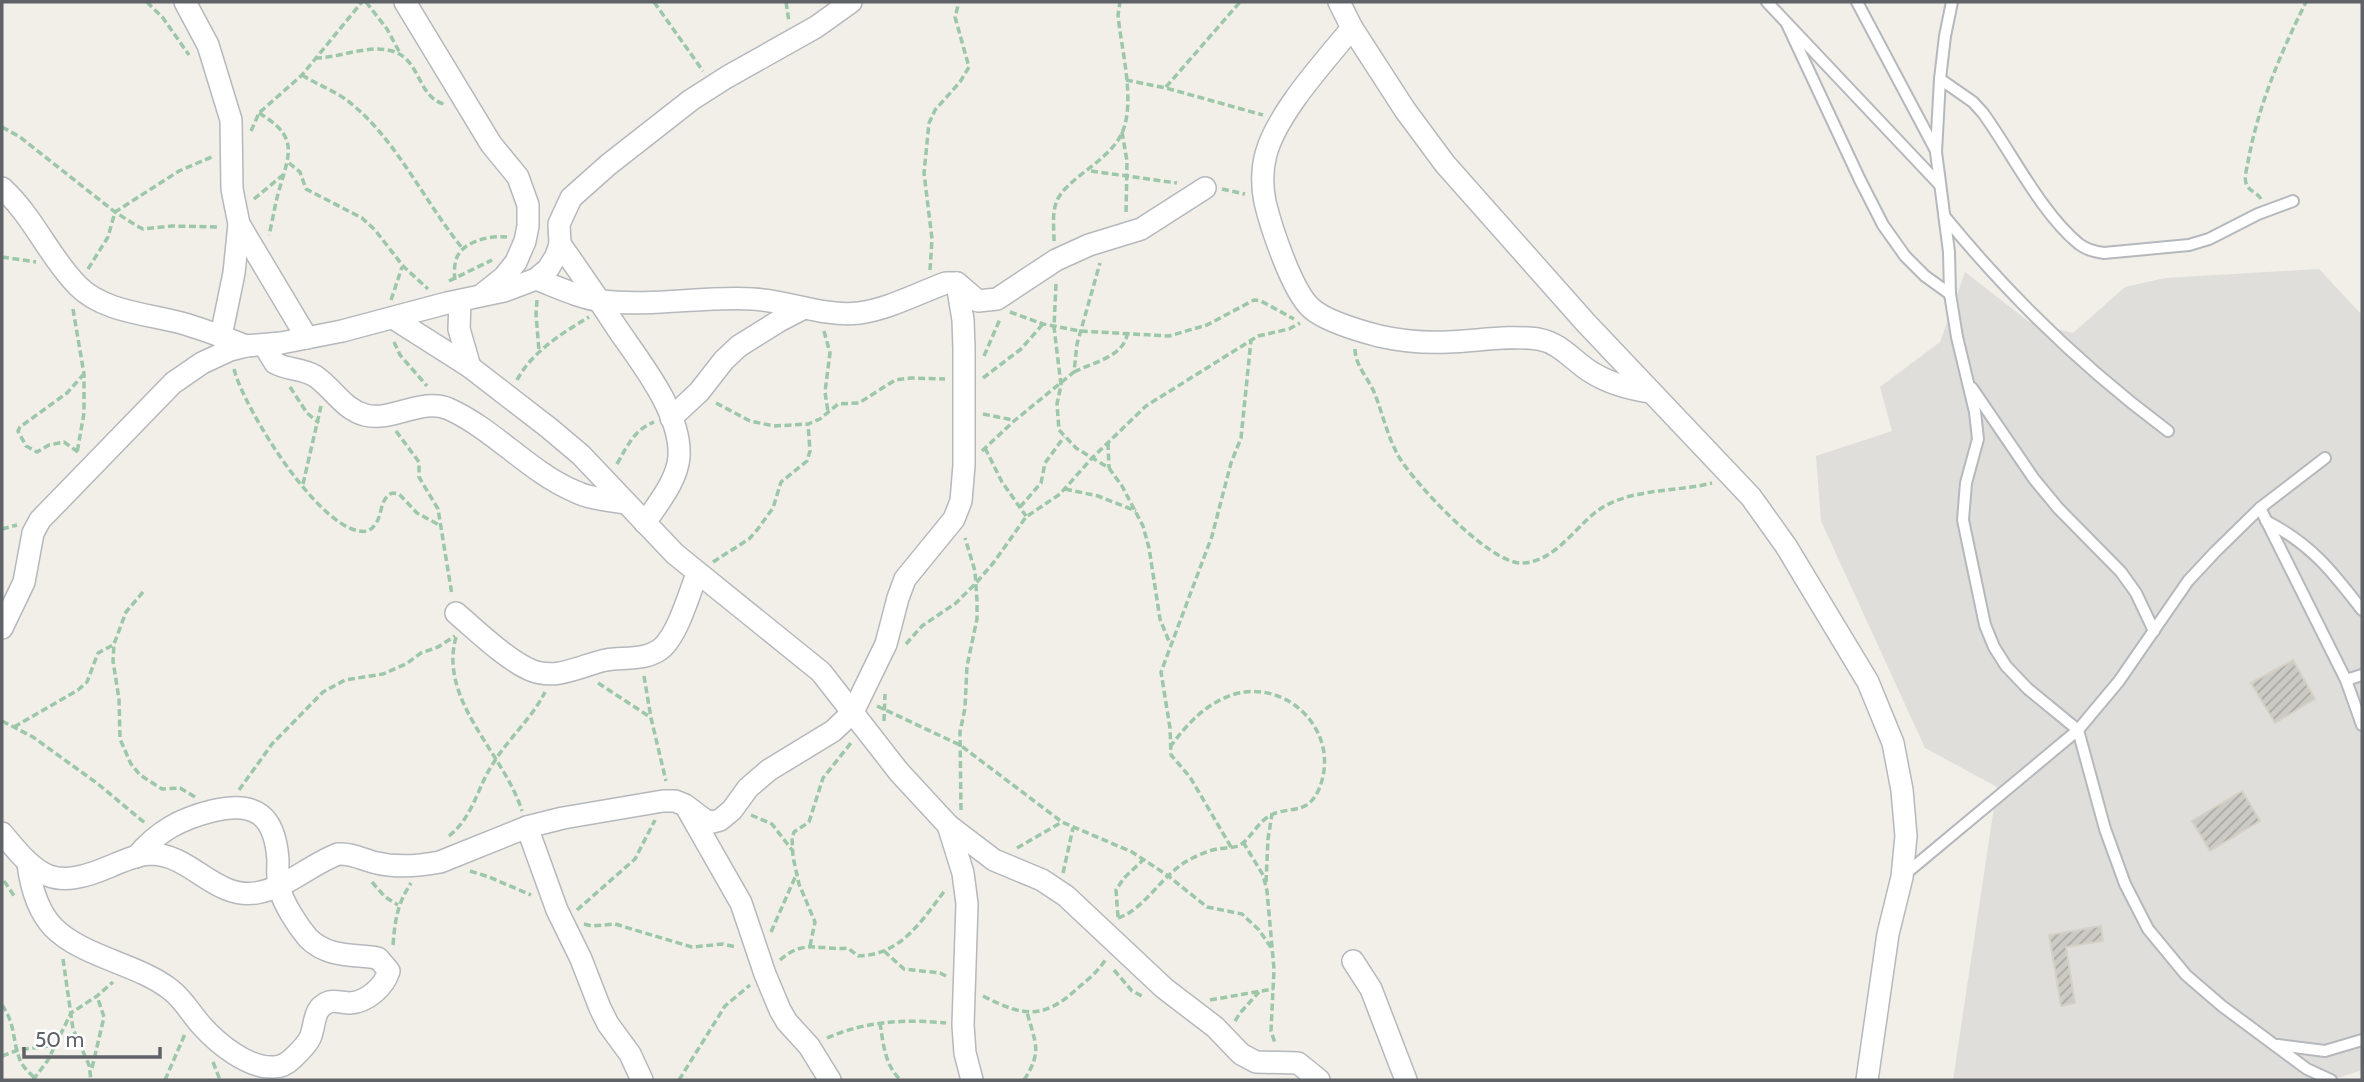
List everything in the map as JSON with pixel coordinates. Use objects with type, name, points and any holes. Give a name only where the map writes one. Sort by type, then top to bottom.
[{"type":"street","points":[[185,2],[212,54],[231,120],[232,189],[239,229],[241,344]]},
{"type":"street","points":[[405,2],[491,144],[518,177],[528,205],[525,241],[516,261],[504,277],[470,299],[459,329],[470,367]]},
{"type":"street","points":[[2,628],[24,582],[29,552],[40,520],[173,383],[202,363],[241,344],[307,338],[505,291],[538,280],[548,269],[559,244],[559,224],[571,198],[655,127],[714,85],[816,27],[851,2]]},
{"type":"street","points":[[1337,4],[1405,110],[1445,164],[1511,241],[1751,498],[1786,546],[1873,694],[1893,743],[1902,790],[1906,836],[1902,877],[1888,934],[1867,1080]]},
{"type":"street","points":[[1352,27],[1282,120],[1266,153],[1263,175],[1265,201],[1301,297],[1311,309],[1323,316],[1382,336],[1445,342],[1519,338],[1549,342],[1559,346],[1590,372],[1613,384],[1651,392]]},
{"type":"street","points":[[2,188],[19,204],[74,282],[111,305],[184,324],[241,344],[281,366],[305,372],[323,383],[352,409],[367,415],[384,415],[437,406],[447,408],[479,426],[532,466],[573,491],[596,499],[626,503]]},
{"type":"street","points":[[538,280],[602,304],[753,299],[779,301],[814,310],[858,313],[946,283],[957,283],[978,301],[985,302],[997,299],[1055,260],[1141,229],[1205,188]]},
{"type":"street","points":[[239,229],[307,338]]},
{"type":"street","points":[[559,244],[640,360],[671,418],[679,456],[674,475],[645,523]]},
{"type":"street","points":[[715,856],[728,813],[748,788],[769,770],[832,731],[856,709],[886,644],[905,579],[954,519],[961,501],[964,465],[963,320],[957,283]]},
{"type":"street","points":[[671,418],[699,392],[724,360],[739,346],[779,321],[814,310]]},
{"type":"street","points":[[392,319],[470,367],[549,428],[606,480],[697,574],[821,672],[856,709],[906,781],[953,829],[994,860],[1042,880],[1113,926],[1164,988],[1241,1054],[1256,1062],[1298,1063],[1319,1080]]},
{"type":"street","points":[[456,613],[520,664],[548,674],[653,653],[663,646],[685,606],[697,574]]},
{"type":"street","points":[[2,833],[28,864],[57,879],[75,879],[136,856],[152,854],[185,864],[219,886],[237,893],[256,893],[279,886],[338,854],[347,853],[374,863],[392,866],[433,864],[527,827],[563,818],[674,802],[712,822],[728,813]]},
{"type":"street","points":[[674,802],[715,856],[741,903],[762,964],[787,1022],[809,1046],[830,1080]]},
{"type":"street","points":[[28,864],[35,897],[55,929],[162,983],[202,1027],[236,1054],[266,1067],[278,1067],[289,1062],[309,1041],[314,1021],[322,1006],[329,1002],[357,1002],[376,991],[386,980],[389,971],[378,958],[332,953],[319,947],[307,936],[293,916],[279,886],[272,829],[263,816],[251,808],[216,810],[172,824],[136,856]]},
{"type":"street","points":[[527,827],[567,912],[600,1008],[630,1054],[642,1080]]},
{"type":"street","points":[[953,829],[963,873],[968,931],[963,985],[963,1025],[965,1053],[972,1080]]},
{"type":"street","points":[[1353,961],[1371,989],[1406,1080]]},
{"type":"lane","points":[[1767,2],[1939,184]]},
{"type":"lane","points":[[1857,2],[1936,152]]},
{"type":"lane","points":[[1952,2],[1940,79],[1936,152],[1956,337],[1969,383],[1978,439],[1966,483],[1963,520],[1985,625],[2006,666],[2028,689],[2078,730],[2105,829],[2124,884],[2148,929],[2186,975],[2222,1006],[2307,1069],[2331,1080]]},
{"type":"lane","points":[[1787,24],[1884,225],[1905,256],[1950,295]]},
{"type":"lane","points":[[1940,79],[1973,102],[1983,113],[2045,205],[2065,230],[2080,245],[2091,251],[2104,253],[2189,245],[2209,239],[2258,214],[2293,201]]},
{"type":"lane","points":[[1945,217],[1975,253],[2066,348],[2168,431]]},
{"type":"lane","points":[[1969,383],[2034,479],[2057,508],[2121,572],[2136,593],[2154,631]]},
{"type":"lane","points":[[1902,877],[2078,730],[2119,681],[2188,581],[2260,508],[2325,458]]},
{"type":"lane","points":[[2260,508],[2346,680],[2362,725]]},
{"type":"lane","points":[[2266,520],[2304,543],[2362,610]]},
{"type":"lane","points":[[2346,680],[2362,675]]},
{"type":"lane","points":[[2275,1045],[2325,1051],[2362,1040]]},
{"type":"path","points":[[148,2],[163,18],[195,63]]},
{"type":"path","points":[[71,486],[85,413],[84,373],[73,307],[74,282],[108,237],[115,212],[179,171],[231,150],[246,138],[259,113],[302,75],[364,2],[387,29],[401,55],[414,67],[432,100],[448,107]]},
{"type":"path","points":[[654,2],[714,85]]},
{"type":"path","points":[[928,290],[932,239],[924,173],[929,123],[934,110],[960,82],[969,67],[955,16],[959,2]]},
{"type":"path","points":[[1074,372],[1080,331],[1099,265],[1110,239],[1126,223],[1126,175],[1122,132],[1127,107],[1120,36],[1120,2]]},
{"type":"path","points":[[1166,88],[1240,2]]},
{"type":"path","points":[[2258,214],[2261,198],[2246,182],[2254,134],[2264,97],[2306,2]]},
{"type":"path","points":[[315,58],[381,49],[401,55]]},
{"type":"path","points":[[302,75],[342,96],[356,107],[385,141],[463,249]]},
{"type":"path","points":[[1126,80],[1166,88],[1282,120]]},
{"type":"path","points":[[259,113],[275,123],[285,135],[289,163],[260,261]]},
{"type":"path","points":[[2,127],[29,144],[115,212],[143,229],[218,226],[239,229],[250,204],[285,173]]},
{"type":"path","points":[[1122,132],[1108,154],[1064,191],[1056,203],[1053,222],[1054,327],[1060,385],[1057,421],[1064,437],[1109,468],[1136,512],[1146,534],[1160,619],[1170,644]]},
{"type":"path","points":[[289,163],[297,167],[309,192],[350,211],[375,230],[402,266],[430,290],[423,293]]},
{"type":"path","points":[[1089,170],[1205,188],[1216,187],[1265,201]]},
{"type":"path","points":[[454,279],[457,257],[463,249],[484,239],[501,236],[525,241]]},
{"type":"path","points":[[442,284],[496,257]]},
{"type":"path","points":[[402,266],[392,291],[390,310],[395,347],[427,386],[437,406]]},
{"type":"path","points":[[538,280],[536,314],[539,352]]},
{"type":"path","points":[[876,665],[900,650],[922,626],[956,603],[977,582],[1026,516],[1065,489],[1092,458],[1146,406],[1251,341],[1270,332],[1294,327],[1302,321],[1292,319],[1254,300],[1216,321],[1178,335],[1127,335],[1054,327],[1004,310],[981,363]]},
{"type":"path","points":[[508,398],[522,372],[539,352],[602,304]]},
{"type":"path","points":[[814,310],[824,329],[830,353],[825,392],[828,412]]},
{"type":"path","points":[[699,392],[750,421],[774,426],[808,424],[820,419],[838,404],[859,403],[895,380],[930,378],[964,386],[1021,349],[1043,324]]},
{"type":"path","points":[[1361,331],[1354,346],[1355,354],[1373,390],[1392,444],[1401,460],[1453,518],[1477,540],[1507,560],[1521,564],[1538,560],[1555,550],[1603,507],[1621,499],[1691,488],[1732,477]]},
{"type":"path","points":[[964,465],[1074,372],[1117,352],[1126,342],[1127,335]]},
{"type":"path","points":[[1231,847],[1190,777],[1171,755],[1170,728],[1161,672],[1212,536],[1231,463],[1241,438],[1251,341]]},
{"type":"path","points":[[241,344],[236,376],[254,414],[284,462],[327,512],[351,530],[362,532],[374,527],[380,519],[384,500],[392,493],[399,494],[417,513],[441,526]]},
{"type":"path","points":[[281,366],[298,401],[311,419],[319,423]]},
{"type":"path","points":[[78,452],[64,442],[49,445],[37,452],[26,446],[18,431],[67,393],[84,373]]},
{"type":"path","points":[[303,485],[319,423],[323,383]]},
{"type":"path","points":[[979,414],[1014,421]]},
{"type":"path","points":[[606,480],[638,430],[671,418]]},
{"type":"path","points":[[697,574],[748,539],[765,519],[777,499],[782,482],[807,461],[810,451],[808,424]]},
{"type":"path","points":[[1019,508],[1041,483],[1045,463],[1064,437]]},
{"type":"path","points":[[1108,443],[1109,468]]},
{"type":"path","points":[[985,448],[1002,482],[1026,516]]},
{"type":"path","points":[[1065,489],[1098,496],[1136,512]]},
{"type":"path","points":[[953,829],[962,790],[960,732],[966,699],[967,666],[977,619],[977,582],[965,537],[954,519]]},
{"type":"path","points":[[143,592],[126,612],[114,644],[113,660],[121,739],[131,764],[140,775],[168,790],[180,788],[191,793],[216,810],[246,783],[272,744],[323,692],[345,680],[383,674],[406,664],[421,653],[438,648],[457,635]]},
{"type":"path","points":[[15,727],[78,690],[87,682],[98,653],[114,644]]},
{"type":"path","points":[[567,912],[578,907],[635,859],[649,833],[674,802],[664,777],[640,657]]},
{"type":"path","points":[[580,668],[651,718]]},
{"type":"path","points":[[386,965],[401,898],[433,864],[444,842],[471,812],[485,775],[495,759],[546,692],[548,674]]},
{"type":"path","points":[[1113,926],[1135,910],[1167,875],[1187,861],[1208,851],[1243,842],[1255,827],[1272,814],[1309,803],[1321,787],[1326,756],[1324,743],[1312,719],[1299,708],[1269,694],[1237,694],[1222,699],[1196,715],[1170,747]]},
{"type":"path","points":[[810,946],[815,922],[797,873],[792,850],[794,832],[811,818],[827,770],[851,743],[856,709],[960,744],[1062,822],[1114,842],[1167,875],[1214,911],[1234,912],[1251,920],[1272,949]]},
{"type":"path","points":[[2,721],[15,727],[117,797],[157,835]]},
{"type":"path","points":[[728,813],[765,820],[772,824],[792,850]]},
{"type":"path","points":[[1272,814],[1266,883],[1272,949],[1271,1031],[1287,1062]]},
{"type":"path","points":[[994,860],[1062,822]]},
{"type":"path","points":[[1059,891],[1073,828]]},
{"type":"path","points":[[1243,842],[1266,883]]},
{"type":"path","points":[[884,951],[904,969],[940,973],[1002,1005],[1035,1013],[1051,1008],[1106,960],[1113,926],[1116,890],[1143,860]]},
{"type":"path","points":[[433,864],[489,877],[567,912],[586,925],[615,925],[692,947],[723,944],[762,964]]},
{"type":"path","points":[[679,1080],[725,1006],[762,964],[797,873]]},
{"type":"path","points":[[762,964],[803,946],[829,949],[848,947],[858,957],[884,951],[921,924],[947,887],[963,873]]},
{"type":"path","points":[[55,929],[66,974],[77,1041],[91,1071],[92,1080]]},
{"type":"path","points":[[2,1005],[15,1031],[24,1066],[35,1080],[71,1013],[97,996],[124,966]]},
{"type":"path","points":[[1188,1006],[1273,989]]},
{"type":"path","points":[[1230,1042],[1240,1013],[1261,991]]},
{"type":"path","points":[[91,1071],[104,1017],[97,996]]},
{"type":"path","points":[[1024,1080],[1036,1059],[1037,1048],[1027,1012]]},
{"type":"path","points":[[809,1046],[839,1033],[880,1023],[919,1021],[963,1025]]},
{"type":"path","points":[[880,1023],[887,1059],[901,1080]]},
{"type":"path","points":[[164,1080],[173,1065],[180,1042],[191,1027]]},
{"type":"path","points":[[2,1056],[56,1045]]},
{"type":"shaded area","points":[[2319,269],[2362,315],[2362,1070],[2332,1080],[1953,1080],[1997,787],[1925,748],[1821,521],[1816,456],[1892,431],[1880,387],[1940,342],[1965,272],[2028,321],[2073,333],[2125,287],[2165,278]]},
{"type":"building","points":[[2293,660],[2315,699],[2275,723],[2251,683]]},
{"type":"building","points":[[2242,791],[2260,821],[2210,851],[2192,821]]},
{"type":"building","points":[[2101,926],[2103,941],[2066,947],[2075,1003],[2061,1006],[2049,935]]}]
